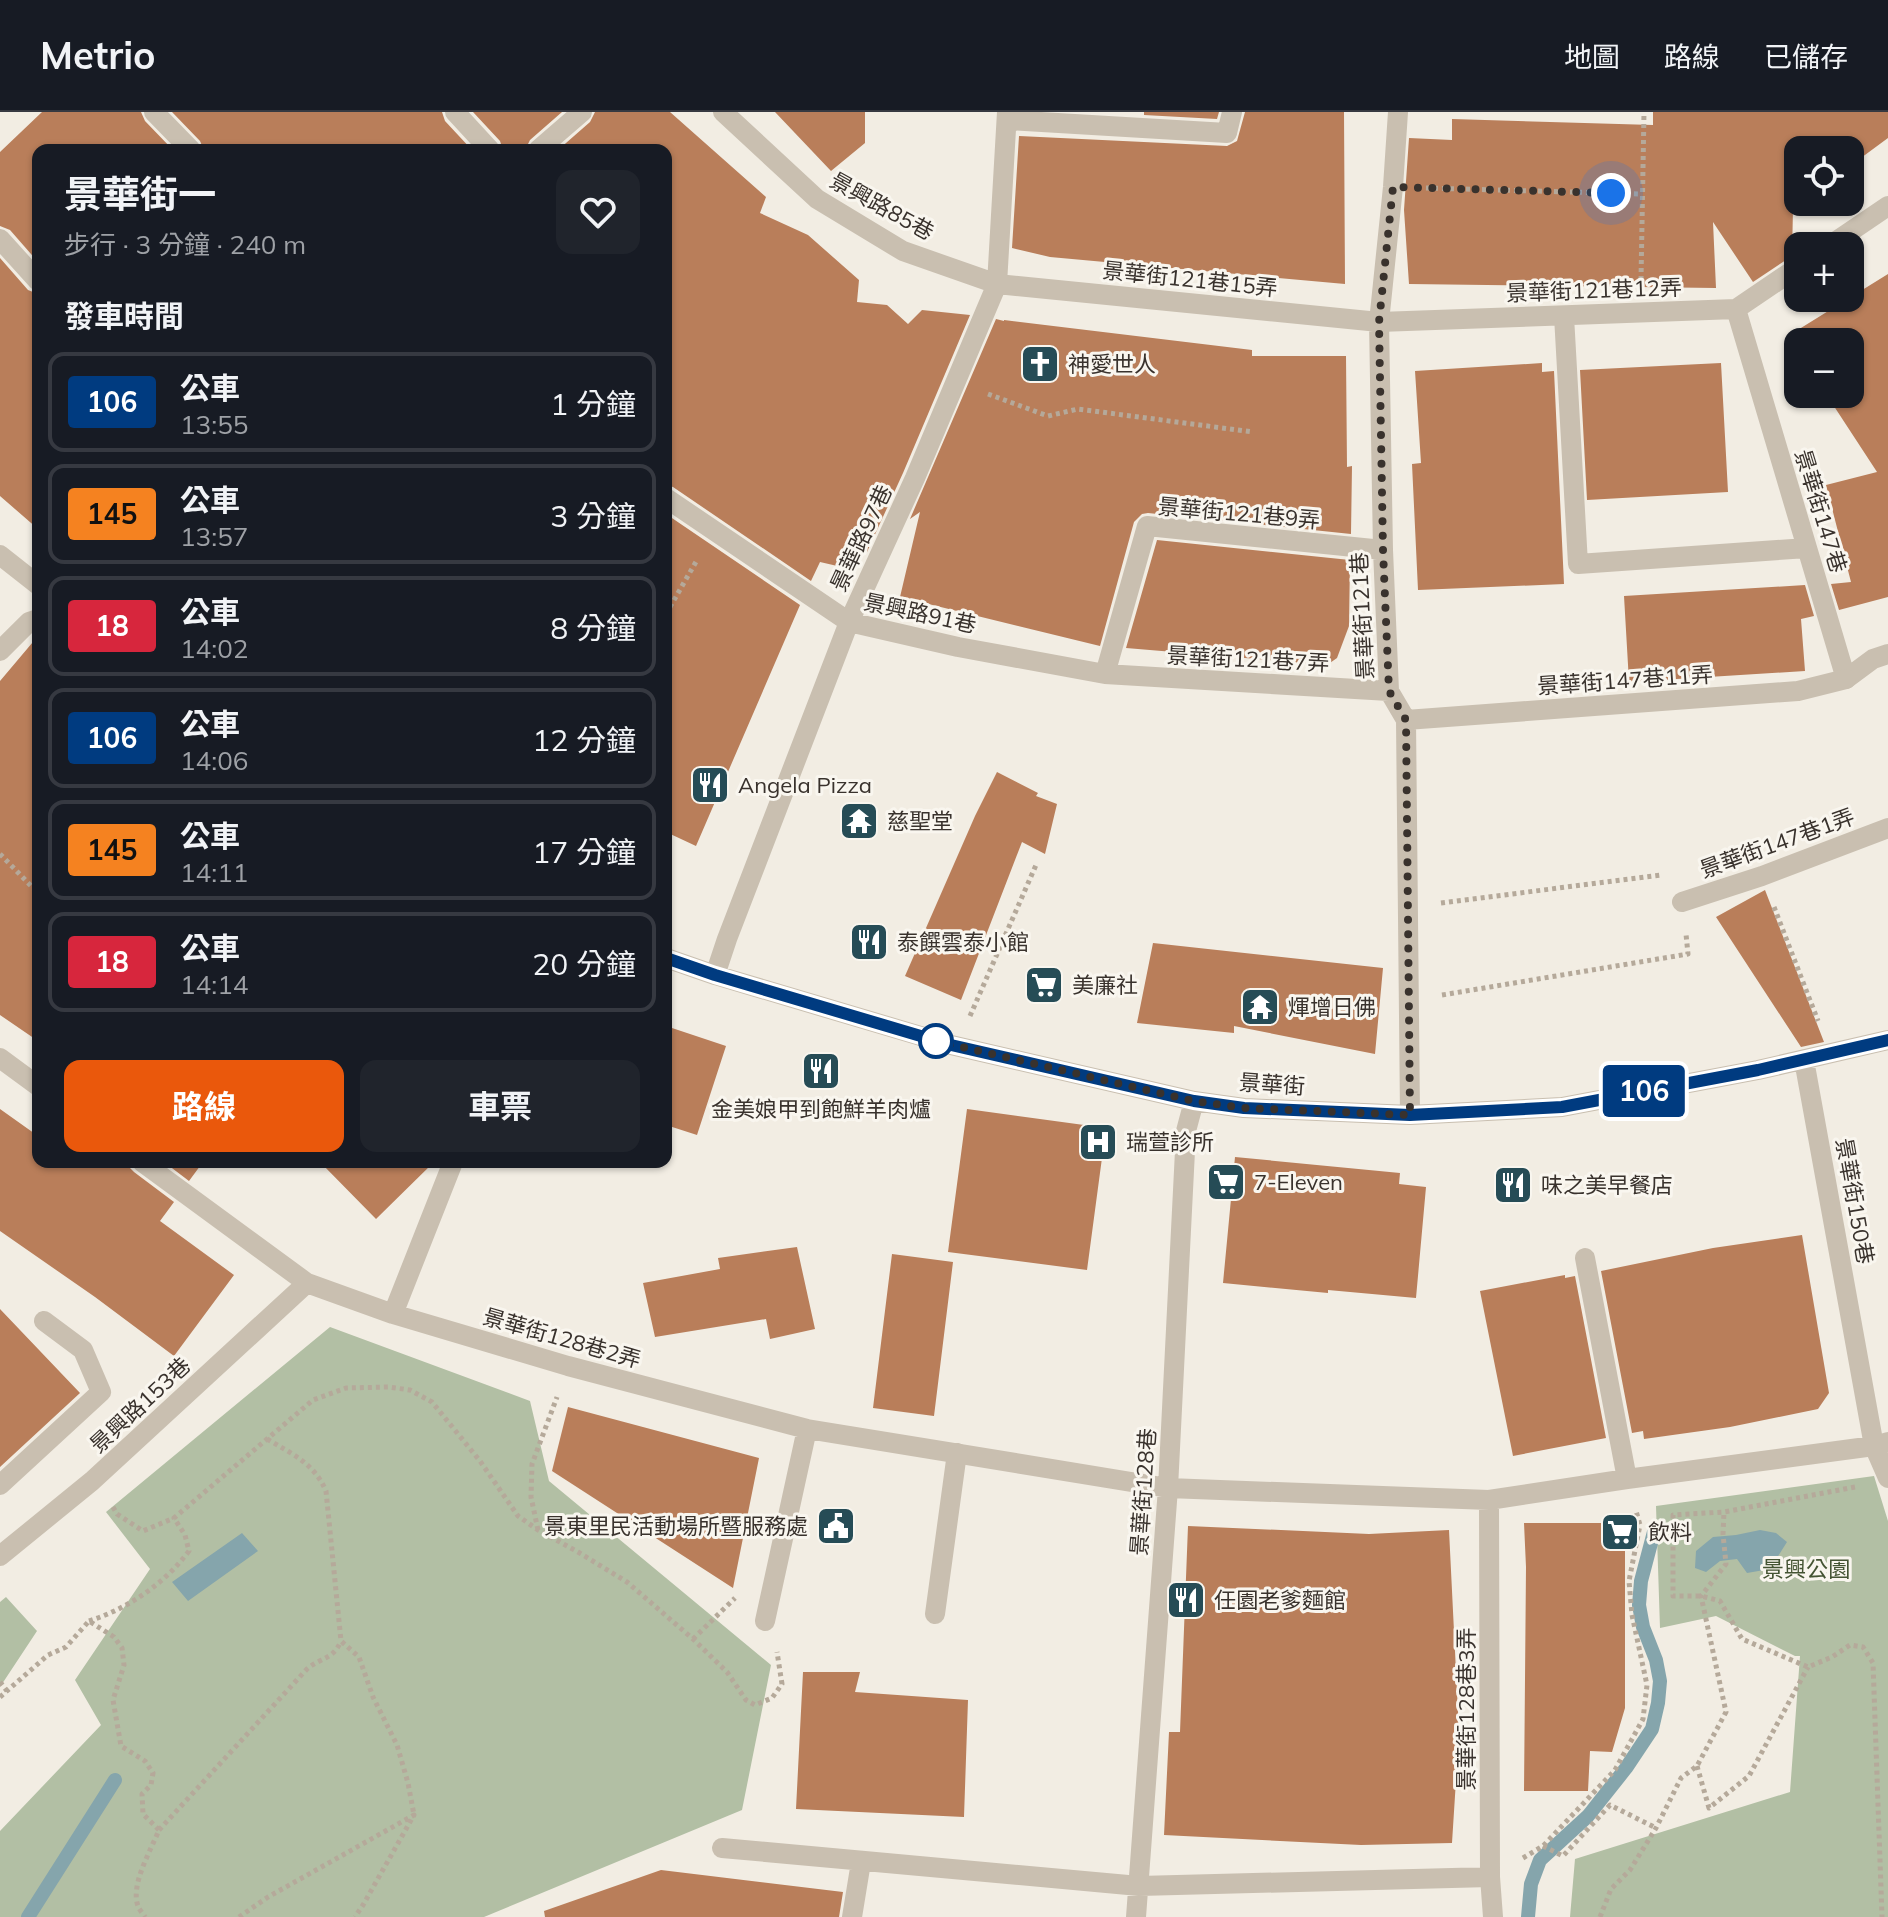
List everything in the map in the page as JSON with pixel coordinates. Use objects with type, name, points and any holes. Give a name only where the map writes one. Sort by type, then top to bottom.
[{"type":"street","points":[[154,112],[185,144]]},
{"type":"street","points":[[455,112],[484,144]]},
{"type":"street","points":[[545,144],[582,112]]},
{"type":"street","name":"景興路85巷","points":[[723,112],[817,199],[903,251],[997,284]]},
{"type":"street","points":[[1007,116],[1227,133],[1232,112]]},
{"type":"street","name":"景華街121巷","points":[[1398,112],[1379,322],[1389,691],[1406,720]]},
{"type":"street","name":"景華路97巷","points":[[715,975],[849,622],[957,383],[997,284],[1007,116]]},
{"type":"street","points":[[1850,232],[1888,206]]},
{"type":"street","points":[[0,239],[32,274]]},
{"type":"street","points":[[1736,309],[1784,276]]},
{"type":"street","name":"景華街121巷15弄","points":[[997,284],[1379,322]]},
{"type":"street","name":"景華街121巷12弄","points":[[1379,322],[1736,309]]},
{"type":"street","name":"景華街147巷","points":[[1736,309],[1846,679]]},
{"type":"street","points":[[1564,316],[1578,564],[1807,548]]},
{"type":"street","name":"景興路91巷","points":[[672,502],[849,622],[958,647],[1105,674]]},
{"type":"street","name":"景華街121巷9弄","points":[[1105,674],[1147,526],[1383,550]]},
{"type":"street","points":[[0,555],[32,580]]},
{"type":"street","points":[[0,651],[32,621]]},
{"type":"street","points":[[1846,679],[1873,659],[1888,654]]},
{"type":"street","name":"景華街121巷7弄","points":[[1105,674],[1389,691]]},
{"type":"street","name":"景華街147巷11弄","points":[[1406,720],[1798,691],[1846,679]]},
{"type":"street","points":[[1406,720],[1410,1115]]},
{"type":"street","name":"景華街147巷1弄","points":[[1682,902],[1762,876],[1888,828]]},
{"type":"street","name":"景華街","points":[[672,960],[962,1048],[1194,1101],[1244,1108],[1410,1115],[1562,1107],[1804,1060],[1888,1040]]},
{"type":"street","points":[[0,1058],[32,1082]]},
{"type":"street","name":"景華街150巷","points":[[1804,1060],[1888,1478]]},
{"type":"street","name":"景華街128巷","points":[[1136,1917],[1168,1488],[1186,1131],[1194,1101]]},
{"type":"street","name":"景華街128巷2弄","points":[[150,1168],[307,1283],[393,1314],[568,1366],[807,1429],[1168,1488]]},
{"type":"street","points":[[393,1314],[451,1168]]},
{"type":"street","points":[[1585,1258],[1627,1479]]},
{"type":"street","name":"景興路153巷","points":[[0,1556],[92,1481],[307,1283]]},
{"type":"street","points":[[0,1485],[101,1392],[83,1350],[44,1321]]},
{"type":"street","points":[[765,1621],[807,1429]]},
{"type":"street","points":[[1168,1488],[1489,1500],[1881,1444]]},
{"type":"street","points":[[935,1614],[957,1453]]},
{"type":"street","name":"景華街128巷3弄","points":[[1489,1500],[1490,1877],[1493,1917]]},
{"type":"street","points":[[722,1848],[1139,1886],[1490,1877]]},
{"type":"street","points":[[852,1917],[861,1862]]},
{"type":"path","points":[[1640,313],[1644,112]]},
{"type":"path","points":[[1393,187],[1642,194]]},
{"type":"path","points":[[957,383],[1048,416],[1078,409],[1253,432]]},
{"type":"path","points":[[672,604],[714,531]]},
{"type":"path","points":[[0,854],[32,887]]},
{"type":"path","points":[[962,1048],[972,1010],[1036,865]]},
{"type":"path","points":[[1407,907],[1668,874],[1682,902],[1688,954],[1410,1000]]},
{"type":"path","points":[[1762,876],[1819,1022]]},
{"type":"path","points":[[538,1530],[531,1497],[532,1464],[568,1366]]},
{"type":"path","points":[[92,1481],[117,1514],[143,1531],[174,1518],[313,1400],[346,1388],[410,1390],[432,1402],[480,1461],[518,1516],[627,1582],[693,1639],[727,1672],[746,1700],[755,1705],[772,1698],[782,1684],[776,1649]]},
{"type":"path","points":[[145,1917],[138,1907],[136,1892],[159,1830],[307,1669],[330,1657],[341,1641],[326,1491],[307,1463],[267,1439]]},
{"type":"path","points":[[1490,1877],[1543,1846],[1615,1770],[1643,1719],[1647,1685],[1632,1615],[1629,1581],[1640,1525],[1627,1479]]},
{"type":"path","points":[[1808,1667],[1742,1639],[1720,1601],[1701,1596],[1673,1596],[1673,1515],[1724,1512],[1856,1486]]},
{"type":"path","points":[[1701,1596],[1726,1564],[1724,1512]]},
{"type":"path","points":[[0,1697],[48,1655],[66,1647],[89,1621],[111,1614],[149,1591],[178,1565],[189,1551],[185,1535],[174,1518]]},
{"type":"path","points":[[693,1639],[737,1596]]},
{"type":"path","points":[[1600,1917],[1611,1889],[1630,1870],[1681,1778],[1697,1766],[1726,1712],[1701,1596]]},
{"type":"path","points":[[727,1605],[737,1614]]},
{"type":"path","points":[[89,1621],[114,1637],[122,1648],[124,1665],[113,1700],[121,1746],[145,1761],[153,1773],[151,1785],[142,1794],[143,1814],[159,1830]]},
{"type":"path","points":[[341,1641],[359,1657],[373,1697],[397,1745],[414,1815],[355,1917]]},
{"type":"path","points":[[1697,1766],[1709,1808],[1749,1776],[1808,1667],[1850,1645],[1863,1647],[1873,1663],[1882,1917]]},
{"type":"path","points":[[0,1682],[7,1691]]},
{"type":"path","points":[[1543,1846],[1563,1856],[1610,1805],[1656,1828]]},
{"type":"path","points":[[239,1917],[268,1897],[414,1815]]},
{"type":"green space","points":[[330,1327],[530,1401],[549,1481],[771,1665],[742,1810],[484,1917],[0,1917],[0,1831],[101,1725],[75,1680],[150,1569],[106,1512]]},
{"type":"green space","name":"景興公園","points":[[1874,1476],[1888,1521],[1888,1917],[1570,1917],[1575,1859],[1790,1792],[1800,1656],[1716,1616],[1660,1628],[1656,1506]]},
{"type":"green space","points":[[6,1597],[37,1631],[0,1687],[0,1602]]},
{"type":"water","points":[[1760,1530],[1776,1533],[1787,1542],[1770,1569],[1747,1573],[1737,1559],[1720,1561],[1706,1572],[1695,1568],[1696,1551],[1713,1537]]},
{"type":"water","points":[[242,1533],[258,1551],[188,1601],[172,1582]]},
{"type":"building","points":[[42,112],[141,112],[145,121],[167,144],[32,144],[32,255],[10,230],[0,226],[0,152]]},
{"type":"building","points":[[172,112],[442,112],[445,121],[466,144],[201,144]]},
{"type":"building","points":[[473,112],[562,112],[528,144],[501,144]]},
{"type":"building","points":[[595,112],[670,112],[766,197],[760,213],[808,235],[859,280],[857,302],[887,305],[908,324],[922,310],[970,315],[867,552],[846,568],[820,562],[811,581],[672,487],[672,144],[565,144],[590,122]]},
{"type":"building","points":[[775,112],[865,112],[865,143],[831,171]]},
{"type":"building","points":[[1144,112],[1219,112],[1217,119],[1144,115]]},
{"type":"building","points":[[1245,112],[1344,112],[1345,284],[1050,257],[1012,248],[1019,136],[1227,146],[1237,141]]},
{"type":"building","points":[[1653,112],[1888,112],[1888,138],[1864,156],[1864,136],[1784,136],[1784,216],[1793,216],[1792,232],[1784,232],[1784,261],[1753,282],[1713,222],[1716,288],[1409,284],[1404,210],[1409,138],[1452,140],[1452,119],[1653,125]]},
{"type":"building","points":[[0,258],[32,292],[32,524],[0,496]]},
{"type":"building","points":[[1888,274],[1888,597],[1839,610],[1831,584],[1851,582],[1826,485],[1877,472],[1835,408],[1864,408],[1864,328],[1801,328],[1827,312],[1864,312],[1864,289]]},
{"type":"building","points":[[996,319],[1252,350],[1252,356],[1346,356],[1347,467],[1352,466],[1351,534],[1142,514],[1134,522],[1100,646],[900,597],[920,512],[910,519]]},
{"type":"building","points":[[1542,363],[1542,372],[1554,371],[1564,584],[1418,590],[1412,464],[1421,463],[1415,371]]},
{"type":"building","points":[[1721,363],[1728,492],[1587,500],[1580,370]]},
{"type":"building","points":[[672,518],[800,605],[696,846],[672,835]]},
{"type":"building","points":[[1157,540],[1350,560],[1349,626],[1337,658],[1327,665],[1126,648]]},
{"type":"building","points":[[1805,585],[1814,616],[1801,619],[1805,671],[1629,682],[1624,596]]},
{"type":"building","points":[[32,643],[32,1037],[0,1015],[0,681]]},
{"type":"building","points":[[997,772],[1038,793],[1036,796],[1057,804],[1045,854],[1022,842],[961,1000],[905,976]]},
{"type":"building","points":[[1765,890],[1824,1042],[1801,1047],[1716,917]]},
{"type":"building","points":[[1153,943],[1383,968],[1375,1054],[1234,1026],[1234,1033],[1137,1023]]},
{"type":"building","points":[[672,1028],[726,1046],[697,1135],[672,1127]]},
{"type":"building","points":[[0,1109],[32,1132],[32,1168],[130,1168],[174,1202],[160,1221],[234,1275],[174,1356],[0,1231]]},
{"type":"building","points":[[967,1109],[1106,1128],[1087,1270],[948,1252]]},
{"type":"building","points":[[1235,1157],[1400,1173],[1399,1184],[1426,1187],[1416,1298],[1223,1283]]},
{"type":"building","points":[[172,1168],[199,1168],[189,1181]]},
{"type":"building","points":[[326,1168],[428,1168],[376,1219]]},
{"type":"building","points":[[1802,1235],[1829,1393],[1818,1409],[1730,1427],[1644,1439],[1643,1431],[1632,1433],[1601,1271],[1713,1248]]},
{"type":"building","points":[[797,1247],[815,1329],[770,1339],[766,1319],[655,1337],[643,1283],[720,1269],[718,1258]]},
{"type":"building","points":[[892,1254],[953,1262],[934,1416],[873,1408]]},
{"type":"building","points":[[1565,1275],[1565,1278],[1575,1276],[1606,1438],[1513,1456],[1480,1291]]},
{"type":"building","points":[[0,1309],[80,1393],[0,1467]]},
{"type":"building","points":[[568,1407],[759,1458],[733,1588],[552,1471]]},
{"type":"building","points":[[1524,1523],[1625,1523],[1625,1708],[1612,1752],[1590,1751],[1588,1791],[1524,1791]]},
{"type":"building","points":[[1188,1526],[1369,1534],[1449,1530],[1459,1733],[1452,1843],[1361,1845],[1164,1835],[1169,1732],[1180,1732]]},
{"type":"building","points":[[803,1672],[860,1672],[855,1692],[968,1700],[964,1817],[796,1809]]},
{"type":"building","points":[[661,1870],[843,1892],[839,1917],[545,1917],[544,1911]]},
{"type":"waterway","points":[[1528,1917],[1531,1884],[1540,1860],[1588,1816],[1652,1729],[1660,1681],[1639,1605],[1641,1581],[1655,1528]]},
{"type":"waterway","points":[[28,1917],[115,1780]]},
{"type":"bus line","name":"106","points":[[672,960],[951,1045],[1194,1101],[1244,1108],[1410,1115],[1562,1107],[1758,1070],[1888,1040]]},
{"type":"place","name":"神愛世人","points":[[1040,364]]},
{"type":"place","name":"Angela Pizza","points":[[710,785]]},
{"type":"place","name":"慈聖堂","points":[[859,821]]},
{"type":"place","name":"泰饌雲泰小館","points":[[869,942]]},
{"type":"place","name":"美廉社","points":[[1044,985]]},
{"type":"place","name":"煇增日佛","points":[[1260,1007]]},
{"type":"place","name":"金美娘甲到飽鮮羊肉爐","points":[[821,1071]]},
{"type":"place","name":"瑞萱診所","points":[[1098,1142]]},
{"type":"place","name":"7-Eleven","points":[[1226,1182]]},
{"type":"place","name":"味之美早餐店","points":[[1513,1185]]},
{"type":"place","name":"景東里民活動場所暨服務處","points":[[836,1526]]},
{"type":"place","name":"飲料","points":[[1620,1532]]},
{"type":"place","name":"任園老爹麵館","points":[[1186,1600]]},
{"type":"route","points":[[936,1041],[1194,1101],[1244,1108],[1410,1115],[1406,720],[1389,691],[1380,407],[1379,322],[1393,187],[1611,193]]}]
